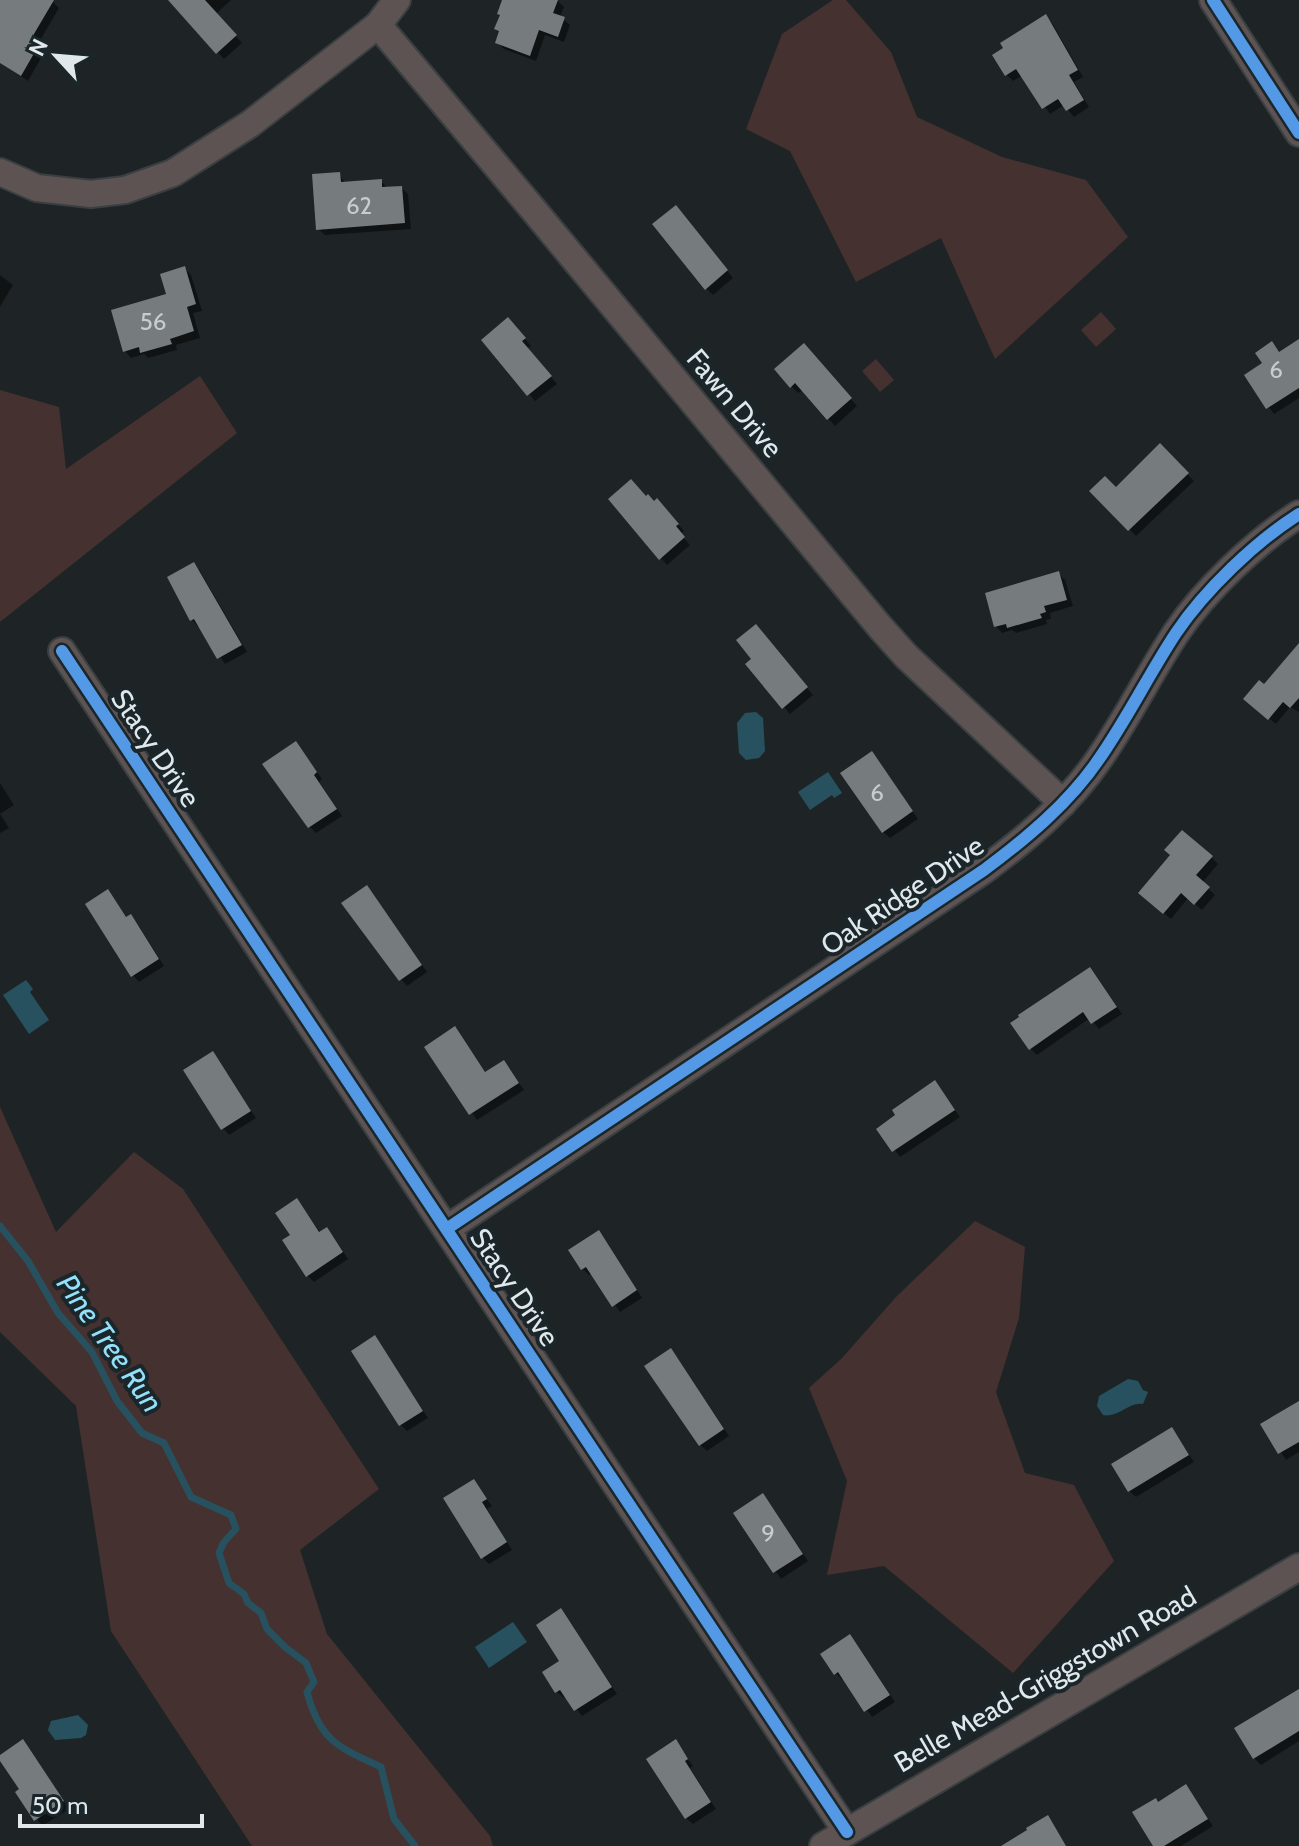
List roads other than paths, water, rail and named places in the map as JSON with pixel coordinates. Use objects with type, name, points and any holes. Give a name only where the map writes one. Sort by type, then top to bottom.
[{"type":"street","points":[[0,172],[37,188],[91,194],[125,190],[173,173],[250,124],[378,25],[397,0]]},
{"type":"street","points":[[1213,0],[1299,133]]},
{"type":"street","name":"Fawn Drive","points":[[378,25],[880,627],[906,656],[1063,803]]},
{"type":"street","name":"Oak Ridge Drive","points":[[448,1228],[984,870],[1024,840],[1063,803],[1098,761],[1186,621],[1210,592],[1251,552],[1299,514]]},
{"type":"street","name":"Stacy Drive","points":[[62,651],[847,1832]]},
{"type":"street","name":"Belle Mead-Griggstown Road","points":[[823,1846],[1299,1567]]},
{"type":"water","points":[[756,712],[763,718],[765,751],[759,758],[746,760],[739,753],[737,723],[745,713]]},
{"type":"water","points":[[828,772],[842,793],[834,798],[832,795],[810,810],[798,792]]},
{"type":"water","points":[[26,980],[33,989],[30,992],[49,1020],[29,1034],[3,995]]},
{"type":"water","points":[[1128,1379],[1138,1381],[1148,1392],[1143,1404],[1103,1415],[1097,1406],[1099,1396]]},
{"type":"water","points":[[513,1622],[527,1642],[489,1668],[475,1647]]},
{"type":"water","points":[[78,1715],[88,1725],[86,1735],[55,1740],[48,1730],[51,1721]]},
{"type":"waterway","name":"Pine Tree Run","points":[[0,1226],[28,1261],[58,1313],[92,1352],[117,1401],[142,1433],[164,1443],[191,1497],[231,1515],[236,1529],[219,1553],[229,1583],[261,1613],[267,1629],[306,1663],[314,1682],[307,1692],[325,1732],[353,1754],[381,1767],[394,1819],[415,1846]]}]
